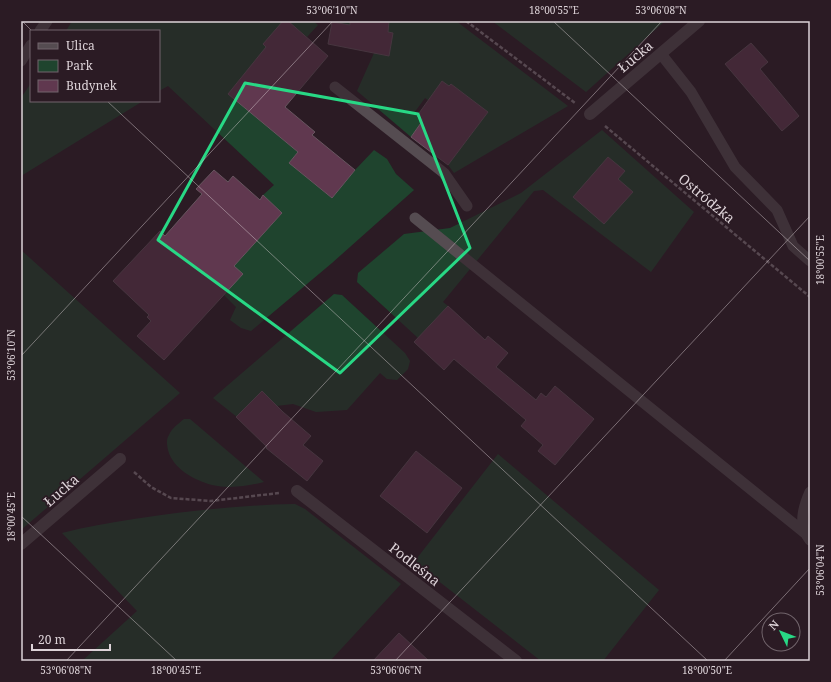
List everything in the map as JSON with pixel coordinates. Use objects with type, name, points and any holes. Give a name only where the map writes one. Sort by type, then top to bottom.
[{"type":"street","name":"Łucka","points":[[590,114],[699,21]]},
{"type":"street","name":"Łucka","points":[[21,544],[120,459]]},
{"type":"street","name":"Podleśna","points":[[297,490],[516,661]]},
{"type":"lane","points":[[41,30],[47,21]]},
{"type":"lane","points":[[21,61],[30,48]]},
{"type":"lane","points":[[661,54],[691,92],[735,167],[777,210],[793,246],[810,261]]},
{"type":"lane","points":[[335,87],[444,173],[467,206]]},
{"type":"lane","points":[[415,218],[807,537]]},
{"type":"lane","points":[[807,537],[802,520],[804,506],[810,492]]},
{"type":"path","name":"Ostródzka","points":[[466,21],[590,114],[810,297]]},
{"type":"path","points":[[120,459],[151,487],[172,498],[210,500],[297,490]]},
{"type":"highlighted area","points":[[245,83],[418,114],[470,248],[340,373],[158,240]]},
{"type":"green space","points":[[72,21],[283,21],[291,68],[257,58],[228,94],[298,152],[289,163],[332,198],[374,150],[387,159],[396,174],[414,190],[332,263],[251,331],[241,328],[230,320],[236,307],[224,295],[234,266],[282,213],[263,195],[274,185],[168,86],[160,90],[160,30],[67,30]]},
{"type":"green space","points":[[288,21],[313,21],[318,25],[307,37]]},
{"type":"green space","points":[[456,21],[568,106],[454,173],[448,165],[488,112],[451,84],[435,105],[425,98],[414,113],[423,120],[411,137],[357,91],[374,53],[332,22]]},
{"type":"green space","points":[[492,21],[665,21],[586,92]]},
{"type":"green space","points":[[30,84],[30,102],[141,102],[21,176],[21,98]]},
{"type":"green space","points":[[602,130],[694,212],[651,272],[543,190],[534,191],[443,302],[448,306],[418,338],[357,282],[358,273],[404,234],[450,228],[521,193]]},
{"type":"green space","points":[[21,250],[180,393],[21,530]]},
{"type":"green space","points":[[334,294],[342,295],[405,353],[410,361],[408,369],[397,380],[387,379],[380,373],[347,410],[316,412],[293,404],[276,406],[262,391],[237,417],[213,398]]},
{"type":"green space","points":[[184,419],[190,419],[264,482],[251,485],[225,487],[212,485],[191,477],[185,473],[174,463],[168,450],[167,442],[172,430]]},
{"type":"green space","points":[[498,454],[659,590],[603,661],[541,661],[414,562]]},
{"type":"green space","points":[[295,504],[305,509],[401,584],[330,661],[82,661],[137,611],[62,533],[174,513],[234,507]]},
{"type":"building","points":[[283,21],[288,21],[328,56],[285,107],[315,132],[312,135],[355,170],[332,198],[289,163],[298,152],[228,94],[266,47],[263,44]]},
{"type":"building","points":[[350,21],[389,21],[388,32],[393,33],[389,56],[328,44],[332,22],[350,25]]},
{"type":"building","points":[[751,43],[768,62],[760,69],[799,116],[782,131],[725,64]]},
{"type":"building","points":[[442,81],[449,86],[451,84],[488,112],[448,165],[411,137],[423,120],[417,116]]},
{"type":"building","points":[[608,157],[625,171],[618,179],[633,192],[604,224],[573,197]]},
{"type":"building","points":[[214,170],[228,182],[233,176],[260,200],[263,195],[282,213],[234,266],[243,274],[164,360],[137,336],[151,321],[147,317],[149,315],[113,281],[160,231],[165,236],[202,194],[196,189]]},
{"type":"building","points":[[448,306],[485,340],[488,336],[508,353],[496,367],[536,400],[541,393],[546,397],[555,386],[594,419],[555,465],[538,451],[543,445],[521,426],[526,420],[454,359],[444,370],[414,342]]},
{"type":"building","points":[[262,391],[283,412],[311,436],[303,445],[323,461],[307,481],[266,448],[267,447],[236,417]]},
{"type":"building","points":[[416,451],[462,488],[427,533],[380,496]]},
{"type":"building","points":[[399,633],[429,661],[373,661]]}]
